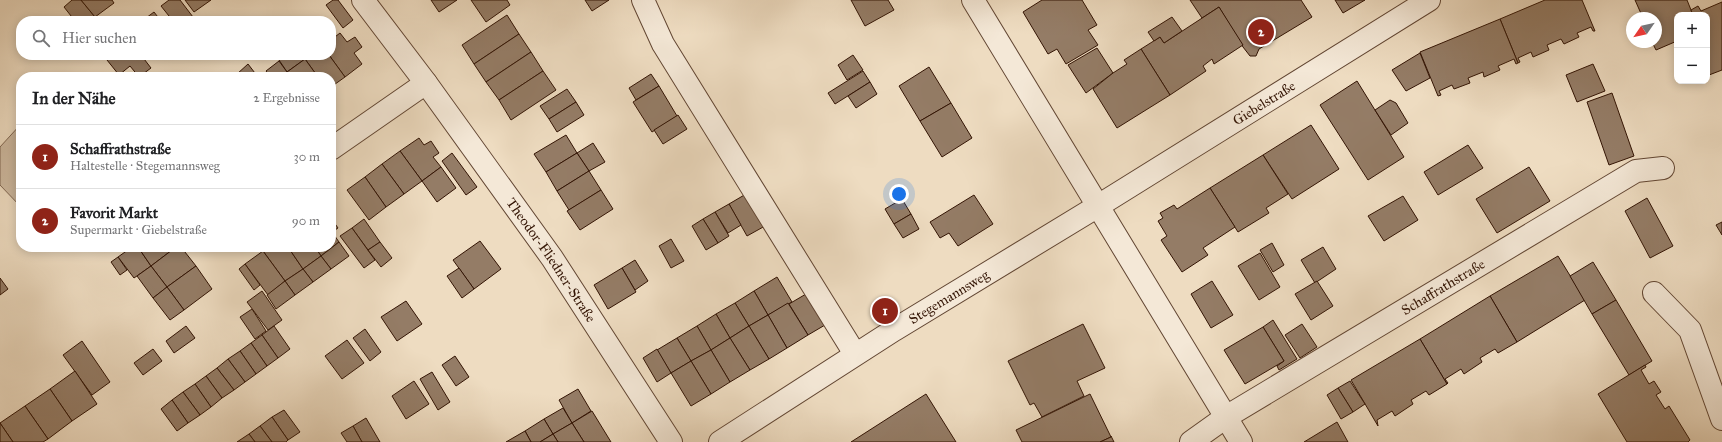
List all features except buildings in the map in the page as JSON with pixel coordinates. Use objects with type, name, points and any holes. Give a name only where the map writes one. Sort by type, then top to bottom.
[{"type":"street","name":"Theodor-Fliedner-Straße","points":[[363,0],[426,83],[552,258],[671,442]]},
{"type":"street","points":[[642,0],[663,44],[855,354]]},
{"type":"street","points":[[973,0],[1241,442]]},
{"type":"street","name":"Giebelstraße","points":[[1098,206],[1429,0]]},
{"type":"street","points":[[336,146],[426,83]]},
{"type":"street","name":"Schaffrathstraße","points":[[1191,442],[1226,417],[1636,171],[1662,168]]},
{"type":"street","name":"Stegemannsweg","points":[[720,442],[855,354],[1098,206]]},
{"type":"street","points":[[1654,293],[1690,330],[1722,419]]},
{"type":"shaded area","points":[[16,129],[16,202],[0,185],[0,147]]},
{"type":"place","name":"Favorit Markt","points":[[1261,32]]},
{"type":"place","name":"Schaffrathstraße","points":[[885,311]]}]
